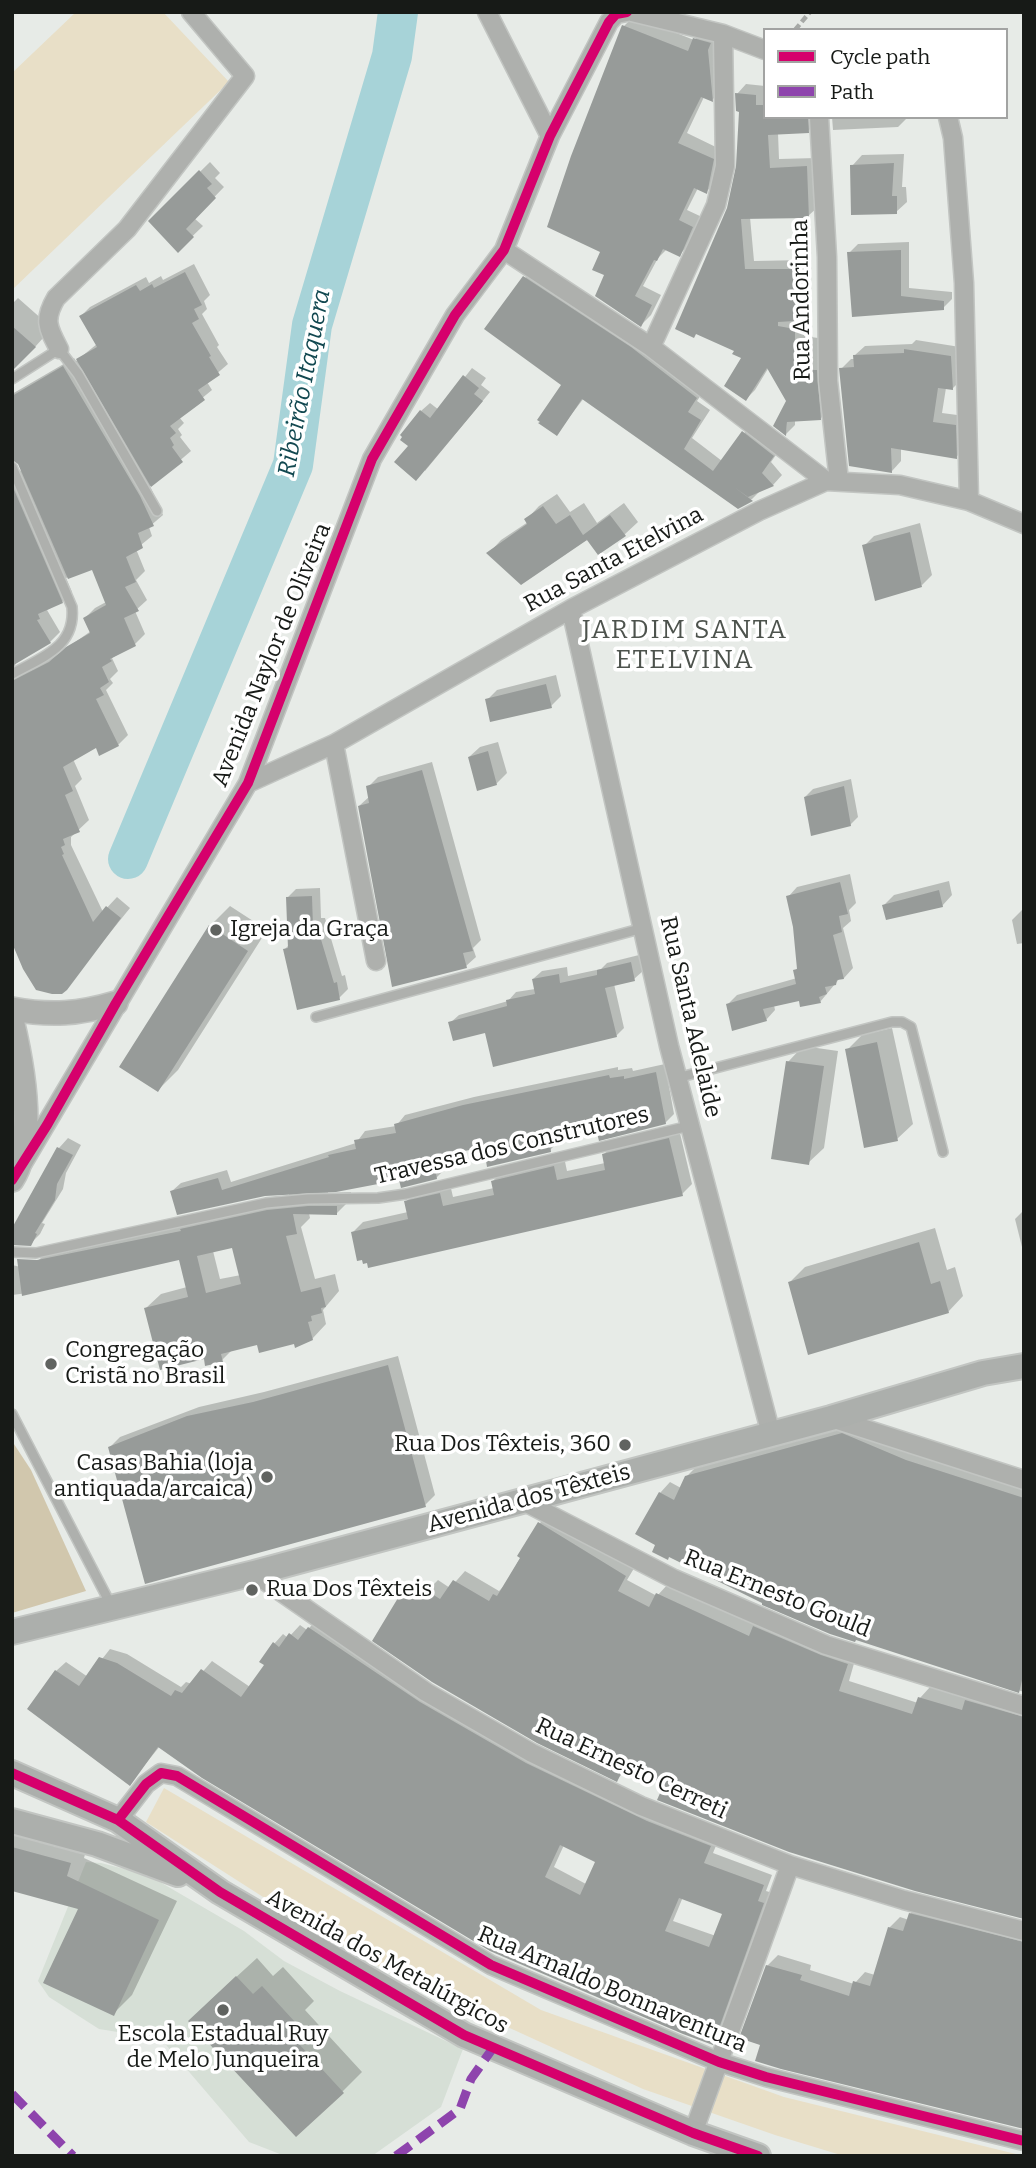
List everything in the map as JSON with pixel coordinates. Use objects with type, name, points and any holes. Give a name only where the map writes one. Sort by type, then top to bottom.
[{"type":"main road","name":"Avenida dos Têxteis","points":[[19,1633],[254,1573],[831,1418],[983,1373],[1024,1366]]},
{"type":"main road","name":"Avenida dos Metalúrgicos","points":[[12,1773],[118,1820],[220,1892],[464,2035],[693,2133],[758,2156]]},
{"type":"main road","name":"Avenida dos Metalúrgicos","points":[[12,1821],[97,1844],[220,1892]]},
{"type":"street","points":[[60,349],[48,327],[49,310],[55,298],[127,229],[245,76],[191,12]]},
{"type":"street","points":[[487,12],[550,136]]},
{"type":"street","points":[[629,12],[723,34],[763,49]]},
{"type":"street","name":"Avenida Naylor de Oliveira","points":[[15,1175],[248,783],[372,459],[455,315],[504,250],[550,136],[609,22],[616,14],[629,12]]},
{"type":"street","points":[[651,347],[716,205],[725,166],[723,34]]},
{"type":"street","name":"Rua Andorinha","points":[[820,119],[827,257],[832,481]]},
{"type":"street","points":[[948,119],[953,138],[964,282],[969,501]]},
{"type":"street","points":[[504,250],[651,347],[832,481]]},
{"type":"street","name":"Rua Santa Etelvina","points":[[248,783],[334,744],[571,609],[759,511],[832,481],[900,485],[969,501],[1024,524]]},
{"type":"street","name":"Rua Santa Adelaide","points":[[571,609],[677,1078],[771,1434]]},
{"type":"street","points":[[334,744],[376,961]]},
{"type":"street","points":[[12,1009],[40,1014],[84,1012],[116,1003]]},
{"type":"street","points":[[12,1020],[22,1060],[26,1104],[15,1175]]},
{"type":"street","points":[[831,1418],[1024,1480]]},
{"type":"street","name":"Rua Ernesto Gould","points":[[523,1501],[674,1579],[826,1645],[1024,1706]]},
{"type":"street","name":"Rua Ernesto Cerreti","points":[[254,1573],[426,1692],[532,1753],[641,1806],[790,1865],[904,1900],[1024,1931]]},
{"type":"street","name":"Rua Arnaldo Bonnaventura","points":[[118,1820],[146,1784],[162,1773],[177,1776],[491,1965],[719,2062],[766,2077],[1024,2141]]},
{"type":"street","points":[[693,2133],[790,1865]]},
{"type":"lane","points":[[12,379],[60,349],[78,374],[157,511]]},
{"type":"lane","points":[[12,467],[72,607],[74,622],[61,645],[12,674]]},
{"type":"lane","points":[[316,1017],[644,927]]},
{"type":"lane","points":[[677,1078],[892,1022],[902,1022],[911,1027],[943,1152]]},
{"type":"lane","name":"Travessa dos Construtores","points":[[12,1252],[36,1253],[266,1203],[308,1199],[378,1198],[407,1194],[689,1126]]},
{"type":"lane","points":[[12,1414],[113,1607]]},
{"type":"path","points":[[797,28],[810,12]]},
{"type":"shaded area","points":[[76,12],[163,12],[229,82],[12,290],[12,73]]},
{"type":"shaded area","points":[[12,1441],[31,1470],[86,1591],[12,1613]]},
{"type":"shaded area","points":[[164,1788],[541,2010],[784,2097],[1024,2156],[844,2156],[643,2089],[396,1976],[299,1920],[146,1822]]},
{"type":"shaded area","name":"Escola Estadual Ruy de Melo Junqueira","points":[[86,1862],[148,1875],[244,1931],[284,1961],[340,1991],[463,2049],[441,2107],[372,2156],[285,2156],[249,2142],[161,2039],[99,2029],[49,1997],[38,1981]]},
{"type":"building","points":[[622,25],[688,51],[693,38],[711,43],[708,50],[713,102],[701,97],[678,143],[714,159],[707,194],[694,188],[679,220],[693,227],[680,257],[663,249],[657,261],[654,260],[635,296],[652,305],[641,327],[595,296],[604,275],[592,270],[600,252],[547,227],[571,156]]},
{"type":"building","points":[[735,93],[756,95],[756,105],[763,105],[763,119],[808,119],[809,133],[768,135],[770,168],[807,166],[809,218],[741,219],[745,269],[796,269],[795,321],[778,322],[778,326],[795,329],[795,345],[809,347],[810,370],[817,370],[821,420],[787,422],[786,436],[773,426],[786,401],[767,368],[746,401],[724,386],[741,358],[732,354],[734,351],[696,334],[694,338],[675,329],[727,208],[736,166],[739,112],[736,111]]},
{"type":"building","points":[[894,163],[892,196],[897,196],[897,214],[851,215],[850,165]]},
{"type":"building","points":[[199,170],[212,184],[207,188],[216,198],[186,229],[194,237],[178,253],[148,221]]},
{"type":"building","points":[[901,250],[901,296],[944,301],[944,310],[852,317],[847,252]]},
{"type":"building","points":[[185,272],[202,305],[194,309],[199,319],[192,323],[220,375],[198,390],[205,400],[170,426],[176,433],[170,438],[174,445],[172,447],[183,462],[151,487],[76,359],[97,347],[79,316],[136,285],[140,291],[152,284],[154,288]]},
{"type":"building","points":[[523,276],[631,347],[697,398],[688,412],[701,420],[684,449],[713,471],[742,431],[774,456],[762,473],[774,486],[748,497],[734,487],[753,501],[738,509],[582,399],[557,436],[538,423],[540,422],[537,420],[561,385],[484,329]]},
{"type":"building","points":[[12,326],[36,347],[12,371]]},
{"type":"building","points":[[904,349],[951,356],[953,390],[938,388],[933,422],[956,425],[957,459],[891,448],[892,473],[849,466],[839,368],[854,367],[853,355],[904,353]]},
{"type":"building","points":[[63,366],[140,496],[154,526],[138,533],[143,548],[126,557],[136,582],[125,587],[139,611],[124,618],[136,646],[110,659],[112,661],[102,667],[109,682],[100,688],[104,695],[96,699],[119,746],[99,756],[96,748],[63,767],[73,791],[65,795],[80,832],[63,839],[65,845],[61,847],[64,854],[62,855],[93,922],[106,906],[121,918],[67,990],[62,994],[52,994],[36,990],[12,943],[12,681],[49,662],[66,647],[90,633],[83,618],[106,605],[92,570],[68,579],[18,464],[12,460],[12,396]]},
{"type":"building","points":[[463,375],[479,388],[474,394],[483,401],[416,481],[394,462],[408,446],[400,440],[400,435],[420,410],[430,418]]},
{"type":"building","points":[[12,485],[63,603],[38,614],[40,619],[37,620],[51,643],[12,666]]},
{"type":"building","points":[[543,506],[556,524],[570,515],[583,535],[610,515],[626,536],[598,555],[587,540],[521,585],[486,553],[527,524],[524,519]]},
{"type":"building","points":[[910,532],[922,587],[875,601],[862,545]]},
{"type":"building","points":[[546,684],[552,708],[490,722],[485,699]]},
{"type":"building","points":[[488,751],[497,785],[477,791],[468,757]]},
{"type":"building","points":[[422,770],[473,951],[463,953],[467,968],[392,987],[358,806],[369,803],[366,786]]},
{"type":"building","points":[[844,786],[851,826],[811,836],[804,797]]},
{"type":"building","points":[[840,882],[848,914],[839,916],[842,932],[833,935],[844,979],[837,980],[836,985],[825,987],[827,994],[819,997],[821,1003],[800,1007],[799,1001],[763,1009],[767,1021],[732,1031],[726,1004],[796,984],[793,970],[797,969],[793,927],[786,896]]},
{"type":"building","points":[[939,890],[943,907],[886,920],[882,905]]},
{"type":"building","points":[[312,896],[313,926],[317,926],[334,983],[337,982],[340,1000],[297,1010],[283,949],[288,948],[286,897]]},
{"type":"building","points":[[209,925],[248,951],[158,1092],[119,1067]]},
{"type":"building","points":[[631,962],[635,981],[605,988],[617,1037],[493,1067],[485,1033],[453,1041],[448,1022],[507,1006],[506,1000],[535,994],[532,979],[559,974],[560,983],[597,975],[597,970]]},
{"type":"building","points":[[877,1042],[898,1141],[864,1148],[845,1049]]},
{"type":"building","points":[[786,1061],[824,1066],[809,1165],[771,1159]]},
{"type":"building","points":[[656,1072],[666,1124],[599,1141],[594,1121],[549,1132],[551,1152],[487,1167],[486,1161],[482,1162],[480,1148],[433,1157],[437,1179],[401,1188],[399,1180],[336,1192],[265,1196],[177,1215],[170,1191],[218,1178],[222,1190],[329,1157],[328,1155],[356,1149],[354,1140],[396,1133],[394,1124],[463,1105],[609,1075],[610,1078],[624,1076],[624,1079]]},
{"type":"building","points":[[669,1138],[683,1196],[368,1268],[367,1263],[357,1261],[351,1232],[408,1219],[404,1201],[440,1193],[443,1206],[494,1195],[491,1181],[554,1166],[557,1180],[605,1170],[602,1154]]},
{"type":"building","points":[[57,1147],[73,1155],[57,1184],[55,1200],[35,1233],[37,1234],[31,1246],[12,1245],[12,1228]]},
{"type":"building","points":[[337,1206],[337,1215],[293,1214],[297,1234],[286,1236],[301,1292],[321,1287],[326,1307],[321,1308],[322,1313],[311,1316],[312,1321],[308,1322],[313,1340],[295,1348],[294,1344],[259,1353],[257,1345],[221,1354],[223,1362],[205,1366],[204,1359],[160,1370],[144,1308],[188,1297],[179,1260],[22,1296],[17,1259],[37,1260],[181,1231],[180,1229],[267,1210]],"holes":[[[232,1248],[241,1284],[206,1293],[197,1256]]]},
{"type":"building","points":[[919,1242],[931,1284],[940,1281],[949,1313],[808,1355],[788,1282]]},
{"type":"building","name":"Casas Bahia (loja antiquada/arcaica)","points":[[388,1365],[426,1507],[145,1584],[108,1447],[187,1416],[253,1402]]},
{"type":"building","points":[[842,1433],[906,1460],[1024,1498],[1024,1672],[1019,1693],[830,1634],[762,1605],[669,1557],[668,1560],[652,1552],[655,1545],[635,1534],[659,1492],[674,1500],[685,1476]]},
{"type":"building","points":[[538,1522],[626,1576],[618,1591],[649,1607],[656,1593],[749,1636],[753,1626],[848,1664],[839,1691],[912,1714],[918,1697],[962,1710],[965,1700],[1024,1717],[1024,1919],[915,1891],[789,1852],[657,1800],[664,1784],[625,1765],[617,1782],[537,1743],[432,1682],[372,1641],[401,1593],[422,1595],[426,1590],[440,1599],[453,1580],[489,1601],[493,1594],[497,1596]]},
{"type":"building","points":[[308,1627],[420,1702],[526,1763],[647,1821],[711,1846],[704,1863],[764,1885],[758,1901],[764,1903],[713,2045],[490,1951],[202,1778],[158,1747],[130,1786],[27,1709],[55,1670],[79,1686],[99,1657],[117,1663],[171,1696],[175,1690],[182,1693],[201,1669],[241,1697],[264,1665],[259,1662],[273,1642],[279,1647],[289,1633],[298,1640]],"holes":[[[560,1845],[595,1862],[580,1895],[545,1877]],[[679,1898],[722,1914],[709,1947],[665,1931]]]},
{"type":"building","points":[[12,1847],[71,1863],[67,1876],[159,1920],[114,2016],[43,1983],[78,1909],[12,1891]]},
{"type":"building","points":[[909,1913],[1024,1942],[1024,2129],[755,2061],[760,2045],[739,2038],[766,1965],[802,1975],[800,1980],[849,1996],[853,1981],[870,1986],[888,1927],[903,1931]]},
{"type":"building","points":[[236,1976],[253,1994],[262,1986],[295,2022],[286,2030],[344,2093],[296,2137],[188,2021]]},
{"type":"waterway","name":"Ribeirão Itaquera","points":[[128,859],[293,465],[312,325],[392,56],[398,12]]},
{"type":"marked path","points":[[396,2156],[460,2109],[471,2079],[493,2048]]},
{"type":"marked path","points":[[12,2094],[73,2156]]},
{"type":"cycle path","points":[[12,1180],[248,783],[372,459],[455,315],[504,250],[550,136],[609,22],[616,14],[627,12]]},
{"type":"cycle path","points":[[12,1773],[118,1820],[220,1892],[464,2035],[693,2133],[758,2156]]},
{"type":"cycle path","points":[[118,1820],[146,1784],[161,1773],[177,1776],[491,1965],[719,2062],[766,2077],[1024,2141]]},
{"type":"place","name":"Igreja da Graça","points":[[216,930]]},
{"type":"place","name":"Congregação Cristã no Brasil","points":[[51,1364]]},
{"type":"place","name":"Rua Dos Têxteis, 360","points":[[625,1445]]},
{"type":"place","name":"Casas Bahia (loja antiquada/arcaica)","points":[[267,1477]]},
{"type":"place","name":"Rua Dos Têxteis","points":[[252,1590]]},
{"type":"place","name":"Escola Estadual Ruy de Melo Junqueira","points":[[223,2010]]},
{"type":"district","name":"JARDIM SANTA ETELVINA","points":[[685,646]]}]
